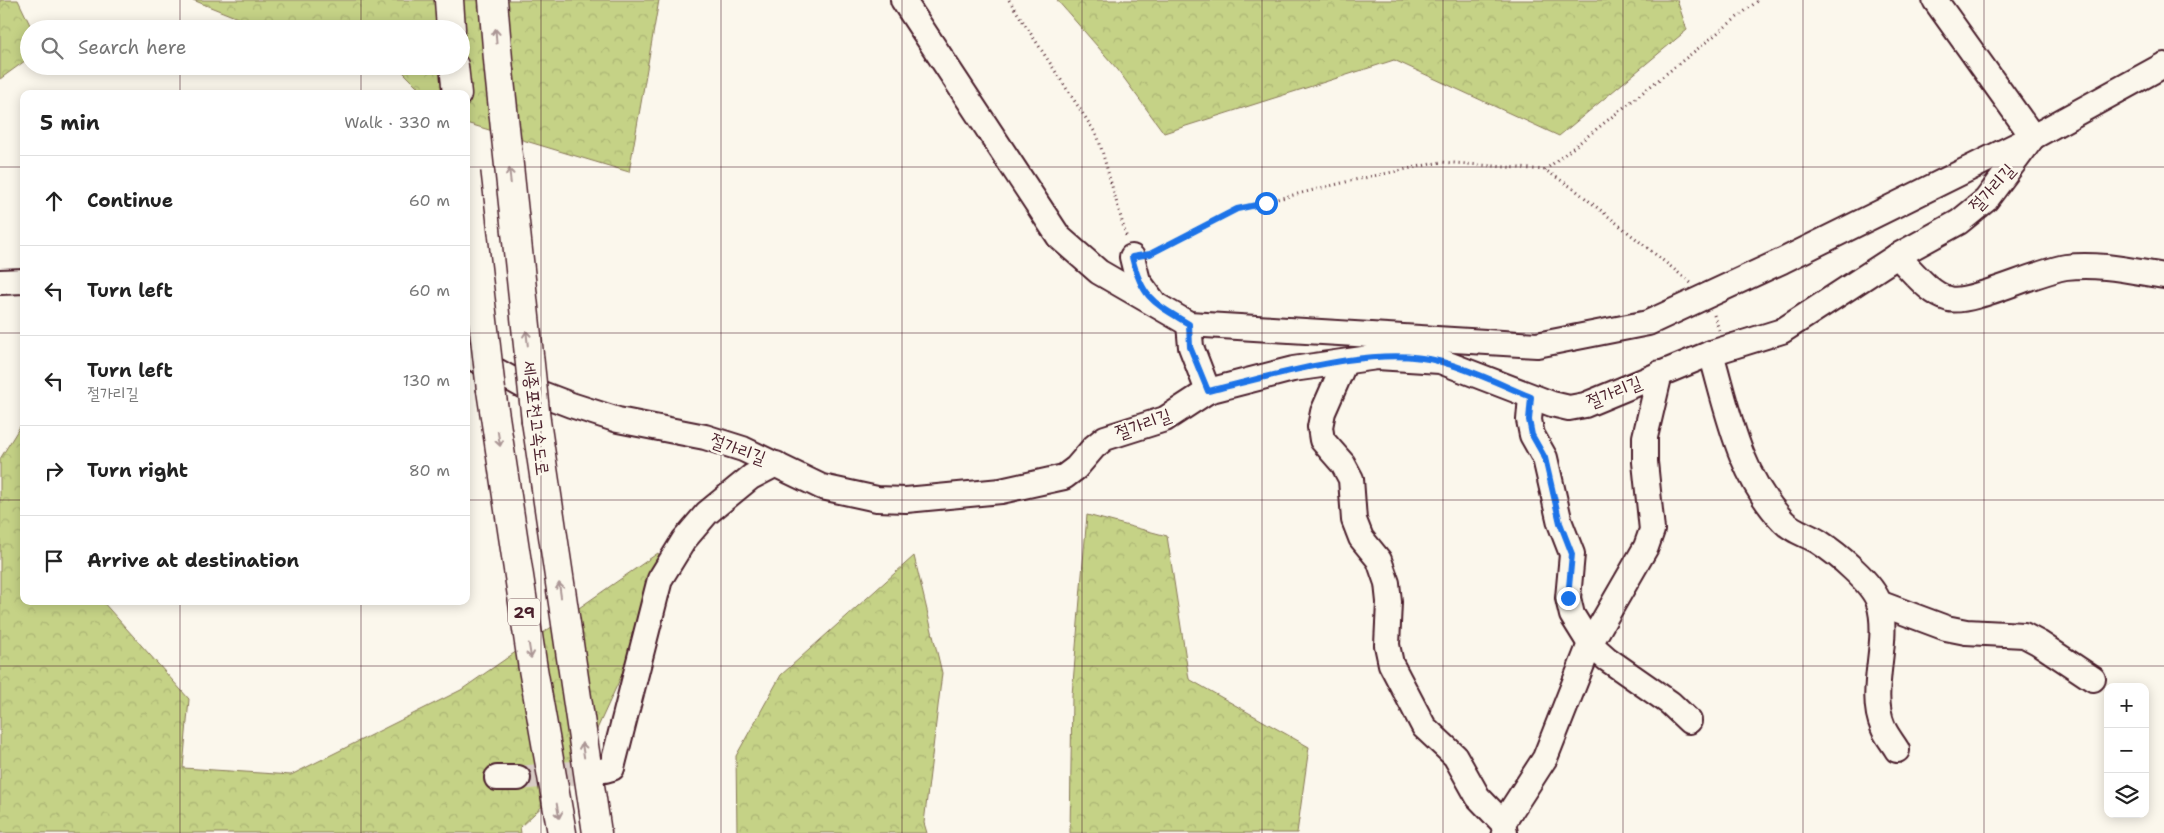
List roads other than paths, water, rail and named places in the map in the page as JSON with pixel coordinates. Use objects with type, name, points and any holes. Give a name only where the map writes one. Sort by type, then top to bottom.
[{"type":"highway","points":[[449,0],[450,20]]},
{"type":"highway","name":"세종포천고속도로","points":[[494,0],[499,71],[536,421],[597,833]]},
{"type":"highway","points":[[455,75],[457,90]]},
{"type":"highway","name":"29","points":[[470,209],[491,390],[533,669],[562,833]]},
{"type":"street","points":[[903,0],[1059,237],[1100,272],[1189,324],[1538,345],[1648,323],[2033,137],[1935,0]]},
{"type":"street","name":"절가리길","points":[[470,356],[529,389],[571,405],[618,420],[705,437],[743,448],[822,486],[877,499],[906,500],[1001,491],[1064,477],[1076,468],[1094,447],[1105,438],[1165,419],[1208,391],[1294,369],[1377,357],[1440,361],[1531,397],[1569,408],[1585,405],[1660,372],[1718,350],[1782,331],[1897,256],[1959,222],[1986,200],[2033,137],[2164,65]]},
{"type":"street","points":[[1897,256],[1937,294],[1950,300],[1968,299],[2038,273],[2064,267],[2089,265],[2164,276]]},
{"type":"street","points":[[1132,257],[1138,281],[1156,305]]},
{"type":"street","points":[[0,282],[20,281]]},
{"type":"street","points":[[1189,324],[1190,347],[1208,391]]},
{"type":"street","points":[[1718,350],[1740,453],[1750,476],[1766,502],[1785,523],[1837,555],[1873,592],[1879,603],[1882,619],[1878,706],[1883,727],[1897,750]]},
{"type":"street","points":[[1345,362],[1323,412],[1320,427],[1322,440],[1343,464],[1351,479],[1354,520],[1361,538],[1379,560],[1387,583],[1390,602],[1387,645],[1391,664],[1424,727],[1455,756],[1478,797],[1504,828],[1545,758],[1590,644],[1646,547],[1652,530],[1645,462],[1645,437],[1660,372]]},
{"type":"street","points":[[1531,397],[1529,420],[1532,435],[1545,458],[1560,523],[1572,554],[1568,598],[1572,615],[1590,644],[1607,659],[1670,703],[1689,721]]},
{"type":"street","points":[[605,770],[612,768],[660,579],[684,540],[707,513],[751,477],[776,464]]},
{"type":"street","points":[[1879,603],[1953,629],[2024,636],[2040,643],[2093,679]]},
{"type":"tunnel","points":[[518,778],[605,770]]}]
